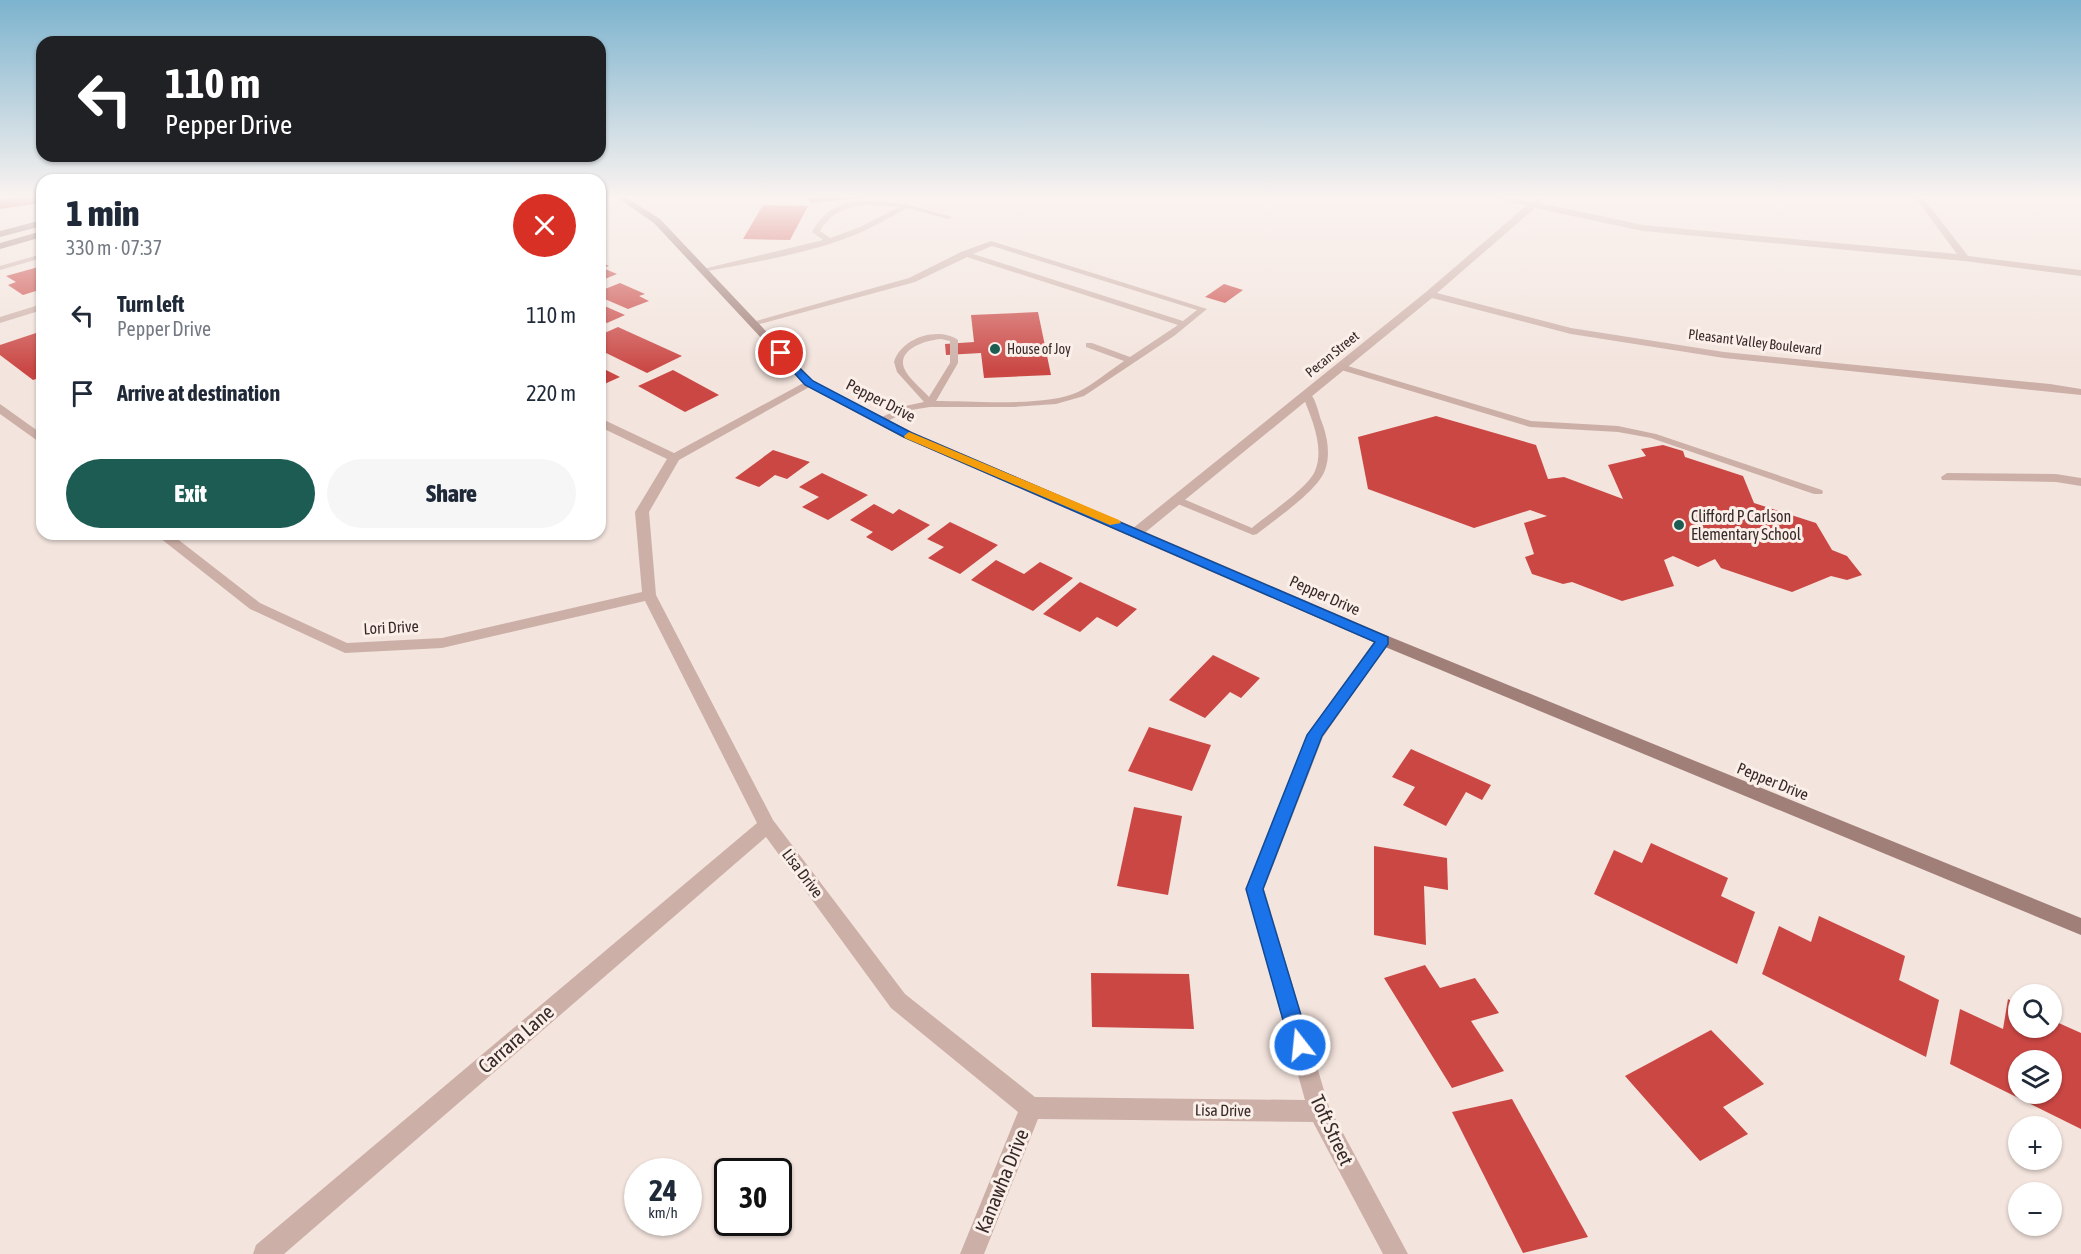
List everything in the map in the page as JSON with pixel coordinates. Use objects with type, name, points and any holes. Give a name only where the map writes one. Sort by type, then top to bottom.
[{"type":"street","name":"Pepper Drive","points":[[688,255],[809,383],[908,435],[1383,640],[2081,927]]},
{"type":"street","name":"Pecan Street","points":[[1137,532],[1430,294],[1475,255]]},
{"type":"street","points":[[1928,255],[2081,273]]},
{"type":"street","points":[[1962,255],[1965,258]]},
{"type":"street","name":"Pleasant Valley Boulevard","points":[[1430,294],[1571,331],[1725,355],[2081,392]]},
{"type":"street","points":[[0,320],[36,309]]},
{"type":"street","points":[[606,425],[674,458],[809,383]]},
{"type":"street","points":[[0,408],[36,435]]},
{"type":"street","name":"Lisa Drive","points":[[674,458],[642,512],[649,595],[767,825],[898,1001],[1031,1108],[1319,1111]]},
{"type":"street","points":[[1947,477],[2056,478],[2081,483]]},
{"type":"street","name":"Lori Drive","points":[[170,540],[255,606],[345,648],[442,643],[649,595]]},
{"type":"street","name":"Toft Street","points":[[1383,640],[1315,735],[1255,889],[1319,1111],[1396,1254]]},
{"type":"street","name":"Carrara Lane","points":[[265,1254],[767,825]]},
{"type":"street","name":"Kanawha Drive","points":[[972,1254],[1031,1108]]},
{"type":"lane","points":[[703,270],[770,255]]},
{"type":"lane","points":[[753,323],[893,286],[963,255]]},
{"type":"lane","points":[[966,255],[1184,324]]},
{"type":"lane","points":[[881,421],[908,408],[930,404],[1014,404],[1069,399],[1081,394],[1132,361],[1203,309],[1030,255]]},
{"type":"lane","points":[[0,268],[36,258]]},
{"type":"lane","points":[[942,336],[954,340],[954,363],[930,404],[900,370],[897,363],[899,355],[910,346],[928,337],[942,336]]},
{"type":"lane","points":[[1089,345],[1132,361]]},
{"type":"lane","points":[[1341,367],[1530,424],[1618,429],[1653,436],[1818,492]]},
{"type":"lane","points":[[1177,500],[1253,531],[1311,483],[1320,471],[1323,457],[1317,421],[1307,394]]},
{"type":"building","points":[[36,268],[36,291],[23,295],[8,285],[16,282],[6,276]]},
{"type":"building","points":[[606,269],[617,274],[606,279]]},
{"type":"building","points":[[620,283],[645,294],[639,296],[649,301],[628,309],[606,300],[606,289]]},
{"type":"building","points":[[1224,284],[1243,290],[1225,303],[1205,297]]},
{"type":"building","points":[[606,307],[625,315],[607,323]]},
{"type":"building","name":"House of Joy","points":[[1038,312],[1051,375],[984,378],[981,353],[946,355],[945,344],[974,342],[971,315]]},
{"type":"building","points":[[618,327],[682,356],[647,373],[606,353],[606,332]]},
{"type":"building","points":[[36,333],[36,379],[33,380],[0,355],[0,345]]},
{"type":"building","points":[[606,370],[620,377],[606,383]]},
{"type":"building","points":[[673,370],[719,395],[685,412],[638,386]]},
{"type":"building","points":[[1436,416],[1536,445],[1548,479],[1564,477],[1623,499],[1608,465],[1646,456],[1641,449],[1663,445],[1683,451],[1685,457],[1743,476],[1754,503],[1816,523],[1832,550],[1847,556],[1862,575],[1847,580],[1831,576],[1792,592],[1721,568],[1715,559],[1698,567],[1673,556],[1664,560],[1674,586],[1622,601],[1572,582],[1563,584],[1532,574],[1525,557],[1534,554],[1524,523],[1547,516],[1530,510],[1474,528],[1368,489],[1358,437]]},
{"type":"building","points":[[773,450],[810,462],[787,479],[775,475],[759,487],[735,478]]},
{"type":"building","points":[[822,473],[868,495],[828,520],[802,507],[819,497],[799,487]]},
{"type":"building","points":[[874,504],[893,514],[899,509],[930,525],[892,551],[866,537],[873,532],[850,520]]},
{"type":"building","points":[[950,522],[998,545],[960,574],[928,558],[944,547],[927,539]]},
{"type":"building","points":[[996,560],[1024,574],[1040,562],[1073,578],[1033,611],[971,580]]},
{"type":"building","points":[[1080,582],[1137,609],[1117,627],[1097,617],[1080,632],[1043,614]]},
{"type":"building","points":[[1213,655],[1260,678],[1241,698],[1230,692],[1205,718],[1169,700]]},
{"type":"building","points":[[1149,727],[1211,745],[1192,791],[1128,771]]},
{"type":"building","points":[[1411,749],[1491,785],[1482,800],[1466,792],[1446,826],[1403,805],[1415,787],[1392,777]]},
{"type":"building","points":[[1134,807],[1182,816],[1168,895],[1117,886]]},
{"type":"building","points":[[1651,843],[1728,878],[1721,896],[1755,912],[1737,964],[1594,894],[1614,850],[1642,863]]},
{"type":"building","points":[[1374,846],[1447,858],[1448,890],[1424,886],[1426,945],[1374,935]]},
{"type":"building","points":[[1819,916],[1905,956],[1899,980],[1939,1000],[1926,1057],[1762,974],[1779,926],[1811,942]]},
{"type":"building","points":[[1425,965],[1440,988],[1475,978],[1499,1013],[1471,1021],[1504,1071],[1452,1088],[1384,978]]},
{"type":"building","points":[[1091,973],[1189,974],[1194,1029],[1092,1027]]},
{"type":"building","points":[[2008,999],[2008,1038],[2062,1038],[2062,1024],[2081,1033],[2081,1129],[2062,1120],[2062,1116],[2055,1116],[2031,1104],[2062,1104],[2062,1050],[2008,1050],[2008,1093],[1950,1064],[1960,1009],[2003,1029]]},
{"type":"building","points":[[1711,1030],[1764,1084],[1723,1107],[1748,1134],[1700,1161],[1625,1076]]},
{"type":"building","points":[[1512,1099],[1588,1237],[1523,1253],[1452,1112]]},
{"type":"slow traffic","points":[[909,436],[1115,523]]},
{"type":"place","name":"House of Joy","points":[[995,349]]},
{"type":"place","name":"Clifford P Carlson Elementary School","points":[[1679,525]]},
{"type":"route","points":[[781,353],[809,383],[908,435],[1383,640],[1315,735],[1255,889],[1300,1045]]}]
